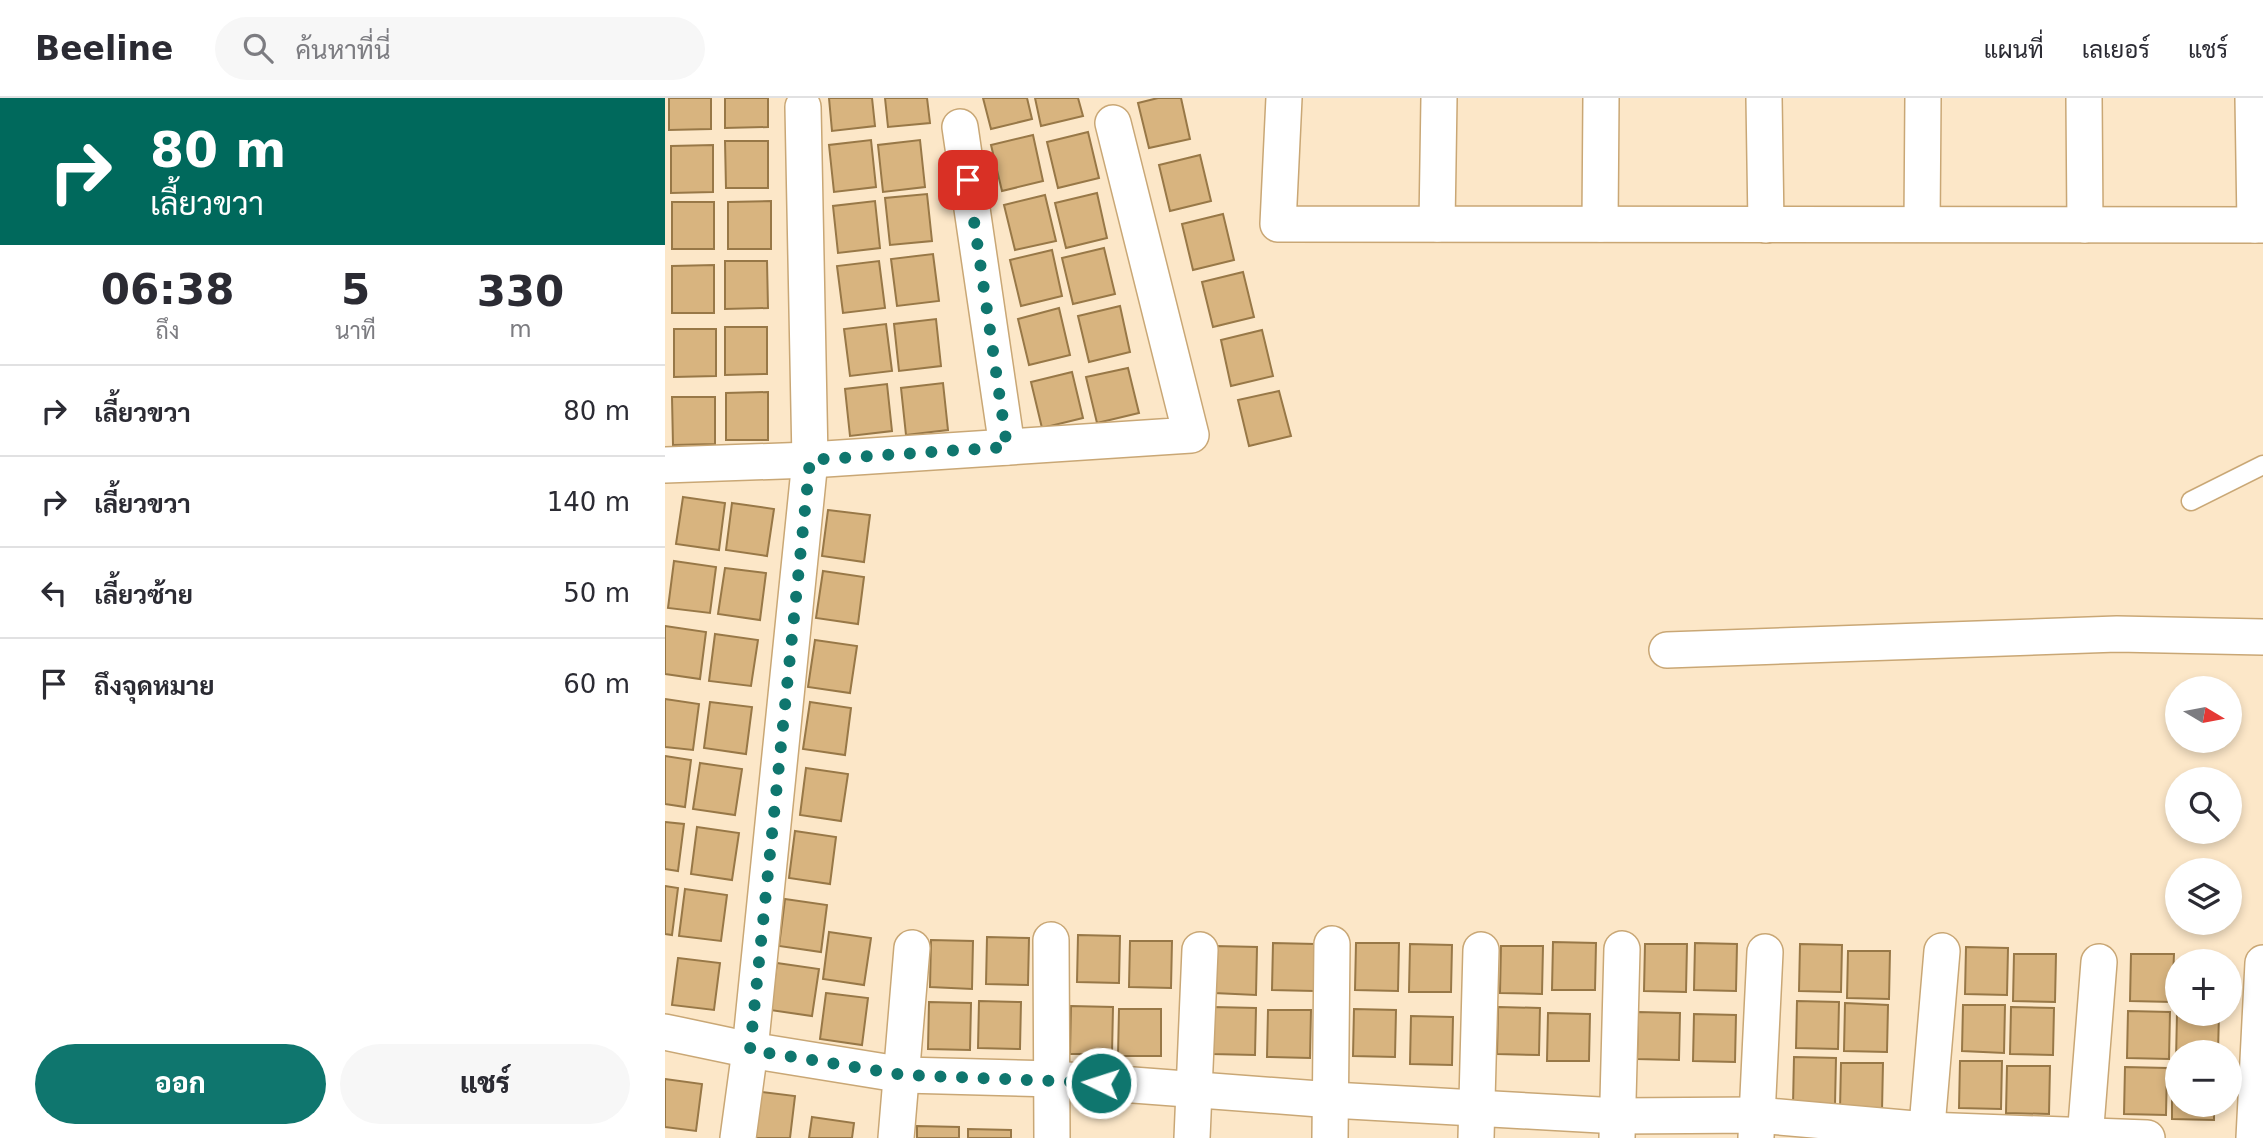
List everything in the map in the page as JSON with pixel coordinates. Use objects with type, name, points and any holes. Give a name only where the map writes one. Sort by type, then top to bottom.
[{"type":"street","points":[[1284,98],[1278,224],[2259,225],[2253,98]]},
{"type":"street","points":[[1437,224],[1439,98]]},
{"type":"street","points":[[1600,224],[1601,98]]},
{"type":"street","points":[[1764,98],[1766,225]]},
{"type":"street","points":[[1923,98],[1923,224]]},
{"type":"street","points":[[2084,98],[2085,225]]},
{"type":"street","points":[[738,1138],[750,1050],[810,460],[803,107]]},
{"type":"street","points":[[665,465],[810,460],[1191,435],[1113,123]]},
{"type":"street","points":[[960,127],[1007,447]]},
{"type":"street","points":[[1667,650],[2117,634],[2263,637]]},
{"type":"street","points":[[1051,940],[1054,1079],[1052,1138]]},
{"type":"street","points":[[1331,1138],[1332,944]]},
{"type":"street","points":[[896,1138],[904,1075],[912,948]]},
{"type":"street","points":[[1618,1127],[1622,949]]},
{"type":"street","points":[[1192,1138],[1200,950]]},
{"type":"street","points":[[1476,1123],[1481,950]]},
{"type":"street","points":[[1926,1134],[1943,951]]},
{"type":"street","points":[[1757,1127],[1765,952]]},
{"type":"street","points":[[2085,1136],[2099,962]]},
{"type":"street","points":[[2254,1138],[2263,963]]},
{"type":"street","points":[[665,1032],[750,1050],[904,1075],[1054,1079],[1332,1100],[1476,1123],[1757,1127],[1926,1134],[2147,1138]]},
{"type":"lane","points":[[2191,501],[2263,465]]},
{"type":"building","points":[[669,98],[711,98],[711,129],[669,130]]},
{"type":"building","points":[[725,98],[768,98],[768,127],[725,128]]},
{"type":"building","points":[[829,98],[872,98],[875,126],[832,131]]},
{"type":"building","points":[[885,98],[927,98],[930,123],[888,127]]},
{"type":"building","points":[[983,98],[1027,98],[1032,119],[991,129]]},
{"type":"building","points":[[1035,98],[1078,98],[1083,116],[1041,126]]},
{"type":"building","points":[[1158,98],[1181,98],[1190,139],[1149,148],[1138,103]]},
{"type":"building","points":[[1088,132],[1099,178],[1058,188],[1047,142]]},
{"type":"building","points":[[1033,135],[1043,181],[1002,191],[991,145]]},
{"type":"building","points":[[871,140],[876,187],[834,192],[829,145]]},
{"type":"building","points":[[920,140],[925,187],[883,192],[878,145]]},
{"type":"building","points":[[725,141],[768,141],[768,188],[726,188]]},
{"type":"building","points":[[713,145],[713,192],[671,193],[671,146]]},
{"type":"building","points":[[1200,155],[1211,201],[1170,211],[1159,165]]},
{"type":"building","points":[[1097,193],[1107,238],[1066,248],[1055,203]]},
{"type":"building","points":[[927,194],[932,241],[890,245],[885,198]]},
{"type":"building","points":[[1045,195],[1056,241],[1015,250],[1004,205]]},
{"type":"building","points":[[771,201],[771,249],[728,249],[728,202]]},
{"type":"building","points":[[875,201],[880,248],[838,253],[833,206]]},
{"type":"building","points":[[672,202],[714,202],[714,249],[672,249]]},
{"type":"building","points":[[1223,214],[1234,260],[1193,270],[1182,224]]},
{"type":"building","points":[[1104,248],[1115,294],[1073,304],[1062,258]]},
{"type":"building","points":[[1052,250],[1062,296],[1021,306],[1010,260]]},
{"type":"building","points":[[933,254],[939,301],[897,306],[891,259]]},
{"type":"building","points":[[725,261],[767,261],[768,308],[725,309]]},
{"type":"building","points":[[879,261],[885,308],[843,313],[837,266]]},
{"type":"building","points":[[714,265],[714,313],[672,313],[672,266]]},
{"type":"building","points":[[1243,272],[1254,317],[1213,327],[1202,282]]},
{"type":"building","points":[[1120,306],[1130,352],[1089,362],[1078,316]]},
{"type":"building","points":[[1059,308],[1070,355],[1029,365],[1018,319]]},
{"type":"building","points":[[936,319],[941,366],[899,371],[894,324]]},
{"type":"building","points":[[886,324],[892,371],[850,376],[844,329]]},
{"type":"building","points":[[725,327],[767,327],[767,374],[725,375]]},
{"type":"building","points":[[674,329],[716,329],[716,376],[674,377]]},
{"type":"building","points":[[1262,330],[1273,376],[1231,386],[1221,340]]},
{"type":"building","points":[[1128,368],[1139,413],[1097,423],[1086,377]]},
{"type":"building","points":[[1072,372],[1083,418],[1042,428],[1031,382]]},
{"type":"building","points":[[943,383],[948,430],[906,435],[901,388]]},
{"type":"building","points":[[887,384],[892,431],[850,436],[845,389]]},
{"type":"building","points":[[1279,391],[1291,436],[1249,446],[1238,400]]},
{"type":"building","points":[[768,392],[768,440],[726,440],[726,393]]},
{"type":"building","points":[[672,397],[715,397],[715,444],[673,445]]},
{"type":"building","points":[[683,497],[725,503],[719,550],[676,544]]},
{"type":"building","points":[[732,503],[774,509],[767,556],[726,550]]},
{"type":"building","points":[[828,510],[870,515],[864,562],[822,556]]},
{"type":"building","points":[[674,561],[716,567],[710,613],[668,608]]},
{"type":"building","points":[[725,568],[766,573],[760,620],[718,614]]},
{"type":"building","points":[[823,571],[864,577],[858,624],[816,618]]},
{"type":"building","points":[[665,626],[706,632],[700,679],[665,674]]},
{"type":"building","points":[[715,634],[758,640],[751,686],[709,681]]},
{"type":"building","points":[[815,640],[857,646],[850,693],[808,687]]},
{"type":"building","points":[[665,699],[699,704],[693,750],[665,747]]},
{"type":"building","points":[[710,702],[752,707],[746,754],[704,748]]},
{"type":"building","points":[[810,702],[851,708],[845,755],[803,749]]},
{"type":"building","points":[[665,756],[691,760],[685,807],[665,804]]},
{"type":"building","points":[[700,763],[742,769],[735,815],[693,809]]},
{"type":"building","points":[[806,768],[848,774],[841,821],[800,815]]},
{"type":"building","points":[[665,822],[684,824],[678,871],[665,869]]},
{"type":"building","points":[[697,827],[739,833],[732,880],[691,874]]},
{"type":"building","points":[[795,831],[836,837],[830,884],[789,878]]},
{"type":"building","points":[[665,886],[678,888],[672,935],[665,934]]},
{"type":"building","points":[[685,889],[727,895],[721,941],[679,936]]},
{"type":"building","points":[[785,899],[827,905],[821,952],[779,946]]},
{"type":"building","points":[[829,932],[871,938],[864,985],[823,979]]},
{"type":"building","points":[[1078,935],[1120,936],[1119,983],[1077,982]]},
{"type":"building","points":[[987,937],[1029,938],[1028,985],[986,984]]},
{"type":"building","points":[[931,940],[973,941],[972,989],[930,987]]},
{"type":"building","points":[[1130,941],[1172,941],[1171,988],[1129,987]]},
{"type":"building","points":[[1553,942],[1596,943],[1595,990],[1552,990]]},
{"type":"building","points":[[1273,943],[1315,944],[1314,991],[1272,990]]},
{"type":"building","points":[[1356,943],[1399,943],[1398,991],[1355,990]]},
{"type":"building","points":[[1695,943],[1737,944],[1736,991],[1694,990]]},
{"type":"building","points":[[1410,944],[1452,945],[1451,992],[1409,992]]},
{"type":"building","points":[[1645,944],[1687,944],[1686,992],[1644,991]]},
{"type":"building","points":[[1800,944],[1842,945],[1841,992],[1799,991]]},
{"type":"building","points":[[1215,946],[1257,947],[1256,995],[1214,993]]},
{"type":"building","points":[[1501,946],[1543,946],[1542,994],[1500,993]]},
{"type":"building","points":[[1966,947],[2008,948],[2007,995],[1965,994]]},
{"type":"building","points":[[1848,951],[1890,951],[1889,999],[1847,998]]},
{"type":"building","points":[[2014,954],[2056,954],[2055,1002],[2013,1001]]},
{"type":"building","points":[[2131,954],[2165,954],[2165,1002],[2130,1001]]},
{"type":"building","points":[[678,958],[720,963],[714,1010],[672,1005]]},
{"type":"building","points":[[777,963],[819,969],[812,1016],[770,1010]]},
{"type":"building","points":[[826,993],[868,998],[862,1045],[820,1039]]},
{"type":"building","points":[[979,1001],[1021,1002],[1020,1049],[978,1048]]},
{"type":"building","points":[[1797,1001],[1839,1002],[1838,1049],[1796,1048]]},
{"type":"building","points":[[929,1002],[971,1003],[970,1050],[928,1049]]},
{"type":"building","points":[[1845,1003],[1888,1005],[1887,1052],[1844,1051]]},
{"type":"building","points":[[1963,1005],[2005,1005],[2004,1053],[1962,1051]]},
{"type":"building","points":[[1071,1006],[1113,1007],[1112,1054],[1070,1054]]},
{"type":"building","points":[[1213,1007],[1256,1008],[1255,1055],[1212,1054]]},
{"type":"building","points":[[1498,1007],[1540,1008],[1539,1055],[1497,1054]]},
{"type":"building","points":[[2011,1007],[2054,1008],[2053,1055],[2010,1054]]},
{"type":"building","points":[[1119,1009],[1161,1009],[1161,1056],[1118,1056]]},
{"type":"building","points":[[1354,1009],[1396,1010],[1395,1057],[1353,1056]]},
{"type":"building","points":[[1268,1010],[1311,1010],[1310,1058],[1267,1057]]},
{"type":"building","points":[[2128,1011],[2165,1012],[2165,1026],[2170,1026],[2169,1040],[2165,1040],[2165,1059],[2127,1058]]},
{"type":"building","points":[[1638,1012],[1680,1013],[1679,1060],[1637,1059]]},
{"type":"building","points":[[1548,1013],[1590,1014],[1589,1061],[1547,1061]]},
{"type":"building","points":[[1694,1014],[1736,1015],[1735,1062],[1693,1061]]},
{"type":"building","points":[[1411,1016],[1453,1017],[1452,1065],[1410,1064]]},
{"type":"building","points":[[2177,1026],[2219,1026],[2218,1040],[2176,1040]]},
{"type":"building","points":[[1794,1057],[1836,1058],[1835,1105],[1793,1105]]},
{"type":"building","points":[[1960,1061],[2002,1061],[2001,1109],[1959,1108]]},
{"type":"building","points":[[1841,1063],[1883,1063],[1882,1111],[1840,1110]]},
{"type":"building","points":[[2007,1066],[2050,1066],[2049,1114],[2006,1113]]},
{"type":"building","points":[[2125,1067],[2165,1068],[2165,1115],[2124,1114]]},
{"type":"building","points":[[665,1079],[702,1084],[696,1131],[665,1127]]},
{"type":"building","points":[[753,1091],[795,1096],[790,1138],[747,1138]]},
{"type":"building","points":[[812,1117],[854,1123],[852,1138],[809,1138]]},
{"type":"building","points":[[2172,1117],[2214,1117],[2214,1120]]},
{"type":"building","points":[[917,1126],[959,1127],[959,1138],[917,1138]]},
{"type":"building","points":[[968,1129],[1011,1130],[1011,1138],[968,1138]]},
{"type":"route","points":[[968,180],[1007,447],[810,460],[750,1050],[904,1075],[1101,1083]]}]
